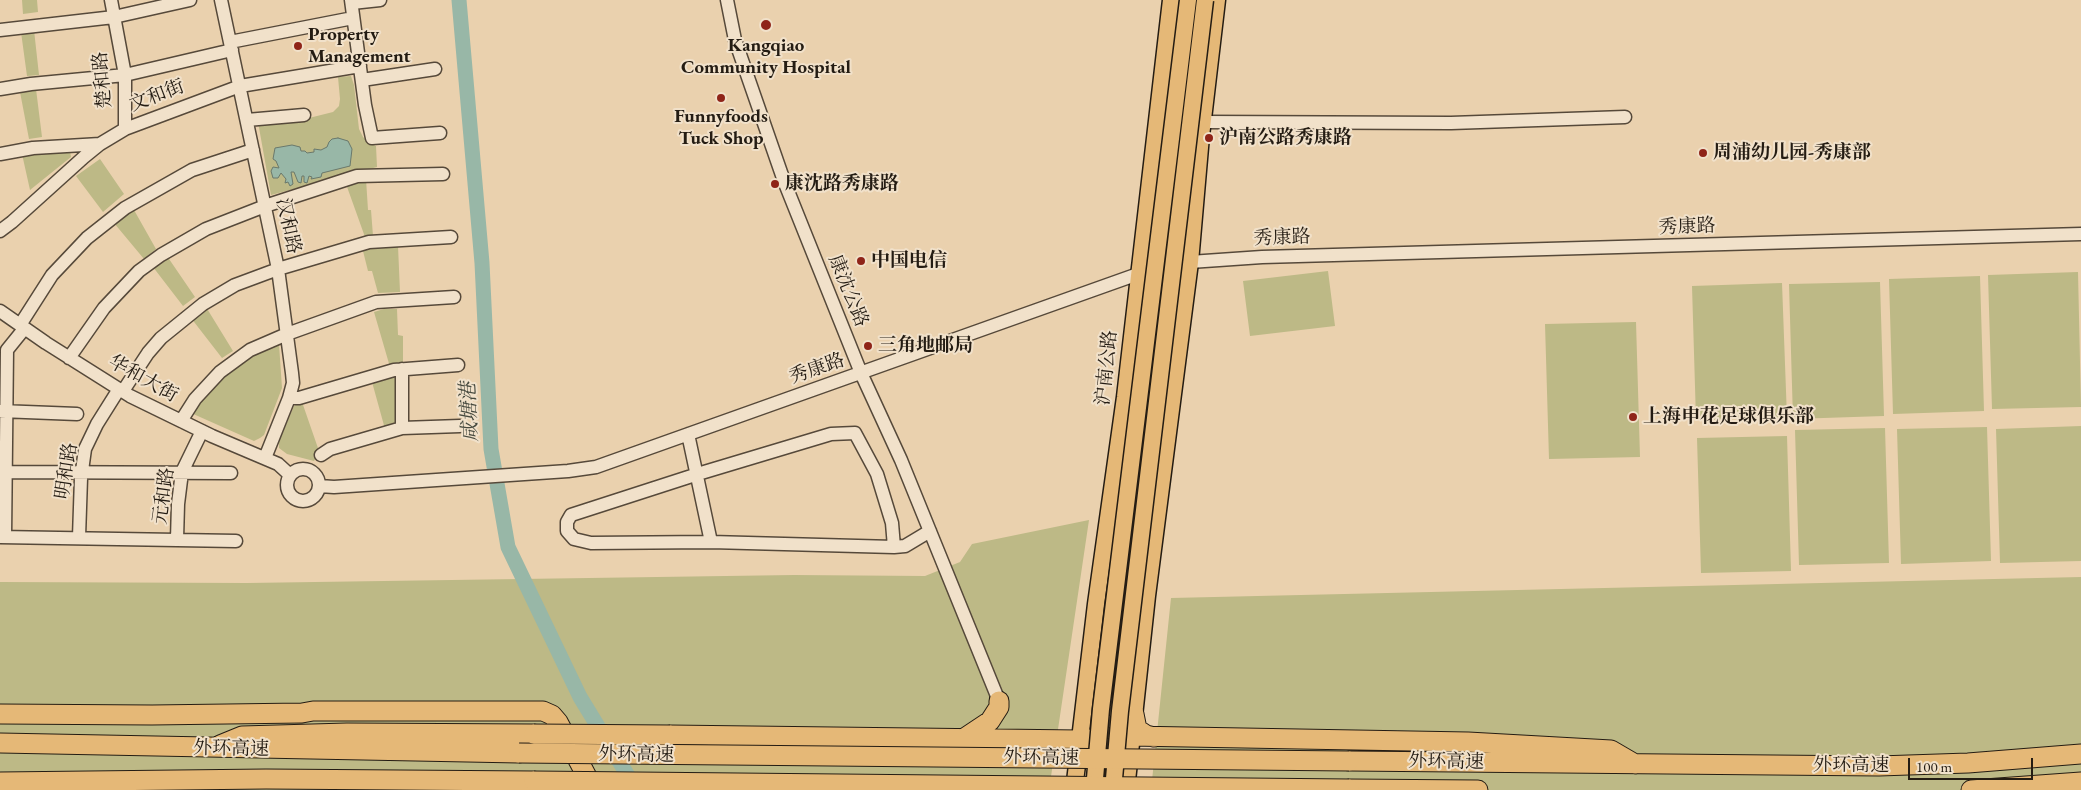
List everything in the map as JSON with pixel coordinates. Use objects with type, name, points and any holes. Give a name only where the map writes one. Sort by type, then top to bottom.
[{"type":"highway","points":[[962,739],[990,721],[999,707],[999,701]]},
{"type":"highway","points":[[302,712],[313,710],[543,711],[552,715],[558,722],[594,790]]},
{"type":"highway","points":[[0,714],[122,715],[302,712],[460,726],[486,734]]},
{"type":"highway","points":[[1134,714],[1137,729],[1141,733],[1160,738]]},
{"type":"highway","points":[[212,749],[242,736],[347,733],[1079,740],[1131,736],[1160,738],[1441,741],[1539,746],[1611,750],[1635,764]]},
{"type":"highway","points":[[1075,788],[1131,736]]},
{"type":"highway","points":[[1075,788],[1129,757],[1148,743],[1160,738]]},
{"type":"highway","name":"外环高速","points":[[0,744],[519,753],[1888,766],[1994,761],[2081,754]]},
{"type":"highway","points":[[207,780],[228,790]]},
{"type":"highway","name":"外环高速","points":[[0,782],[207,780],[534,781],[1478,790]]},
{"type":"highway","points":[[1971,790],[2081,782]]},
{"type":"main road","name":"沪南公路","points":[[1075,788],[1096,604],[1125,397],[1171,0]]},
{"type":"main road","points":[[1094,790],[1102,699],[1188,0]]},
{"type":"main road","points":[[1113,790],[1121,701],[1205,0]]},
{"type":"main road","points":[[1126,790],[1131,736],[1190,262],[1217,0]]},
{"type":"street","name":"楚和路","points":[[112,0],[126,75],[125,129]]},
{"type":"street","points":[[0,30],[114,17],[190,0]]},
{"type":"street","name":"汉和路","points":[[221,0],[278,269],[293,383],[265,458]]},
{"type":"street","points":[[380,0],[351,2],[372,138],[440,133]]},
{"type":"street","name":"康沈公路","points":[[727,0],[736,40],[784,181],[861,373],[901,460],[999,701]]},
{"type":"street","points":[[0,89],[31,84],[126,75],[231,46],[353,18]]},
{"type":"street","name":"文和街","points":[[0,231],[100,144],[125,129],[240,86],[360,66]]},
{"type":"street","points":[[362,80],[434,69]]},
{"type":"street","points":[[247,120],[304,115]]},
{"type":"street","points":[[1203,122],[1451,123],[1625,117]]},
{"type":"street","points":[[0,154],[33,148],[100,144]]},
{"type":"street","points":[[236,541],[2,537],[4,350],[22,327],[52,275],[87,238],[125,208],[192,170],[253,150]]},
{"type":"street","points":[[69,358],[104,308],[139,271],[161,255],[206,229],[265,206],[358,176],[443,174]]},
{"type":"street","name":"秀康路","points":[[319,486],[334,487],[568,471],[596,467],[1138,274],[1190,262],[1262,257],[2081,234]]},
{"type":"street","name":"明和路","points":[[79,537],[82,472],[86,449],[97,424],[148,354],[178,324],[203,304],[235,285],[278,269],[369,242],[451,237]]},
{"type":"street","points":[[181,421],[195,399],[220,372],[250,350],[287,334],[376,302],[454,297]]},
{"type":"street","name":"华和大街","points":[[0,311],[69,358],[121,390],[202,431],[278,464],[290,475]]},
{"type":"street","points":[[289,398],[299,398],[402,369],[458,365]]},
{"type":"street","points":[[402,369],[402,428]]},
{"type":"street","points":[[3,411],[77,414]]},
{"type":"street","points":[[321,456],[330,449],[402,428],[460,426]]},
{"type":"street","name":"元和路","points":[[177,539],[178,504],[182,472],[202,431]]},
{"type":"street","points":[[894,547],[892,523],[877,474],[855,433],[831,434],[697,474],[571,515],[567,522],[567,531],[574,539],[591,543],[711,542],[894,547],[905,546],[930,531]]},
{"type":"street","points":[[688,434],[711,542]]},
{"type":"street","points":[[298,470],[310,470],[318,480],[319,486],[317,492],[310,499],[296,499],[291,496],[287,488],[287,481],[290,475],[298,470]]},
{"type":"street","points":[[3,472],[231,473]]},
{"type":"shaded area","points":[[22,0],[37,0],[38,12],[23,14]]},
{"type":"shaded area","points":[[34,30],[39,75],[27,76],[21,32]]},
{"type":"shaded area","points":[[351,76],[354,85],[359,129],[369,143],[376,146],[377,167],[271,195],[258,122],[293,122],[333,112],[339,106],[340,99],[338,77]]},
{"type":"shaded area","points":[[36,89],[42,137],[29,139],[20,92]]},
{"type":"shaded area","points":[[338,138],[348,141],[352,149],[350,166],[322,173],[321,177],[311,179],[312,177],[309,176],[307,183],[304,182],[304,176],[302,176],[301,183],[298,182],[294,172],[291,172],[293,184],[290,186],[288,182],[285,183],[286,179],[281,173],[278,178],[273,178],[271,171],[273,167],[279,168],[273,159],[275,148],[292,145],[300,147],[301,151],[307,153],[314,152],[314,149],[321,150],[327,147],[332,139]]},
{"type":"shaded area","points":[[70,151],[71,157],[30,190],[22,154]]},
{"type":"shaded area","points":[[100,159],[124,194],[103,212],[76,176]]},
{"type":"shaded area","points":[[366,179],[368,210],[371,210],[373,236],[365,237],[346,184]]},
{"type":"shaded area","points":[[134,210],[156,249],[144,259],[114,223]]},
{"type":"shaded area","points":[[376,246],[398,246],[400,292],[378,293],[372,271],[368,271],[363,251]]},
{"type":"shaded area","points":[[167,256],[195,297],[183,306],[153,267]]},
{"type":"shaded area","points":[[1328,271],[1335,326],[1250,336],[1243,281]]},
{"type":"shaded area","points":[[2078,272],[2081,407],[1992,409],[1988,275]]},
{"type":"shaded area","points":[[1980,276],[1984,411],[1893,414],[1889,279]]},
{"type":"shaded area","points":[[1880,282],[1884,416],[1793,419],[1789,284]]},
{"type":"shaded area","points":[[1782,283],[1787,418],[1696,420],[1692,286]]},
{"type":"shaded area","points":[[206,307],[233,351],[222,358],[191,318]]},
{"type":"shaded area","points":[[384,309],[397,309],[398,335],[403,336],[403,365],[390,367],[374,312]]},
{"type":"shaded area","points":[[1636,322],[1640,457],[1549,459],[1545,324]]},
{"type":"shaded area","points":[[279,344],[282,388],[264,435],[254,441],[191,413],[223,374],[254,353]]},
{"type":"shaded area","points":[[397,375],[395,425],[385,429],[372,382]]},
{"type":"shaded area","points":[[302,402],[319,451],[314,461],[287,454],[279,448],[279,441],[294,406]]},
{"type":"shaded area","points":[[2081,426],[2081,561],[2000,563],[1996,429]]},
{"type":"shaded area","points":[[1987,427],[1991,561],[1901,564],[1897,429]]},
{"type":"shaded area","points":[[1885,428],[1889,563],[1799,565],[1795,430]]},
{"type":"shaded area","points":[[1787,436],[1791,571],[1701,573],[1697,438]]},
{"type":"shaded area","points":[[1089,520],[1049,790],[0,790],[0,582],[247,583],[794,575],[925,576],[960,562],[972,544]]},
{"type":"shaded area","points":[[2081,577],[2081,790],[1151,790],[1171,598]]},
{"type":"waterway","name":"咸塘港","points":[[459,0],[482,263],[491,449],[508,547],[580,697],[636,789]]},
{"type":"place","name":"Kangqiao Community Hospital","points":[[766,25]]},
{"type":"place","name":"Property Management","points":[[298,46]]},
{"type":"place","name":"Funnyfoods Tuck Shop","points":[[721,98]]},
{"type":"place","name":"沪南公路秀康路","points":[[1209,138]]},
{"type":"place","name":"周浦幼儿园-秀康部","points":[[1703,153]]},
{"type":"place","name":"康沈路秀康路","points":[[775,184]]},
{"type":"place","name":"中国电信","points":[[861,261]]},
{"type":"place","name":"三角地邮局","points":[[868,346]]},
{"type":"place","name":"上海申花足球俱乐部","points":[[1633,417]]}]
